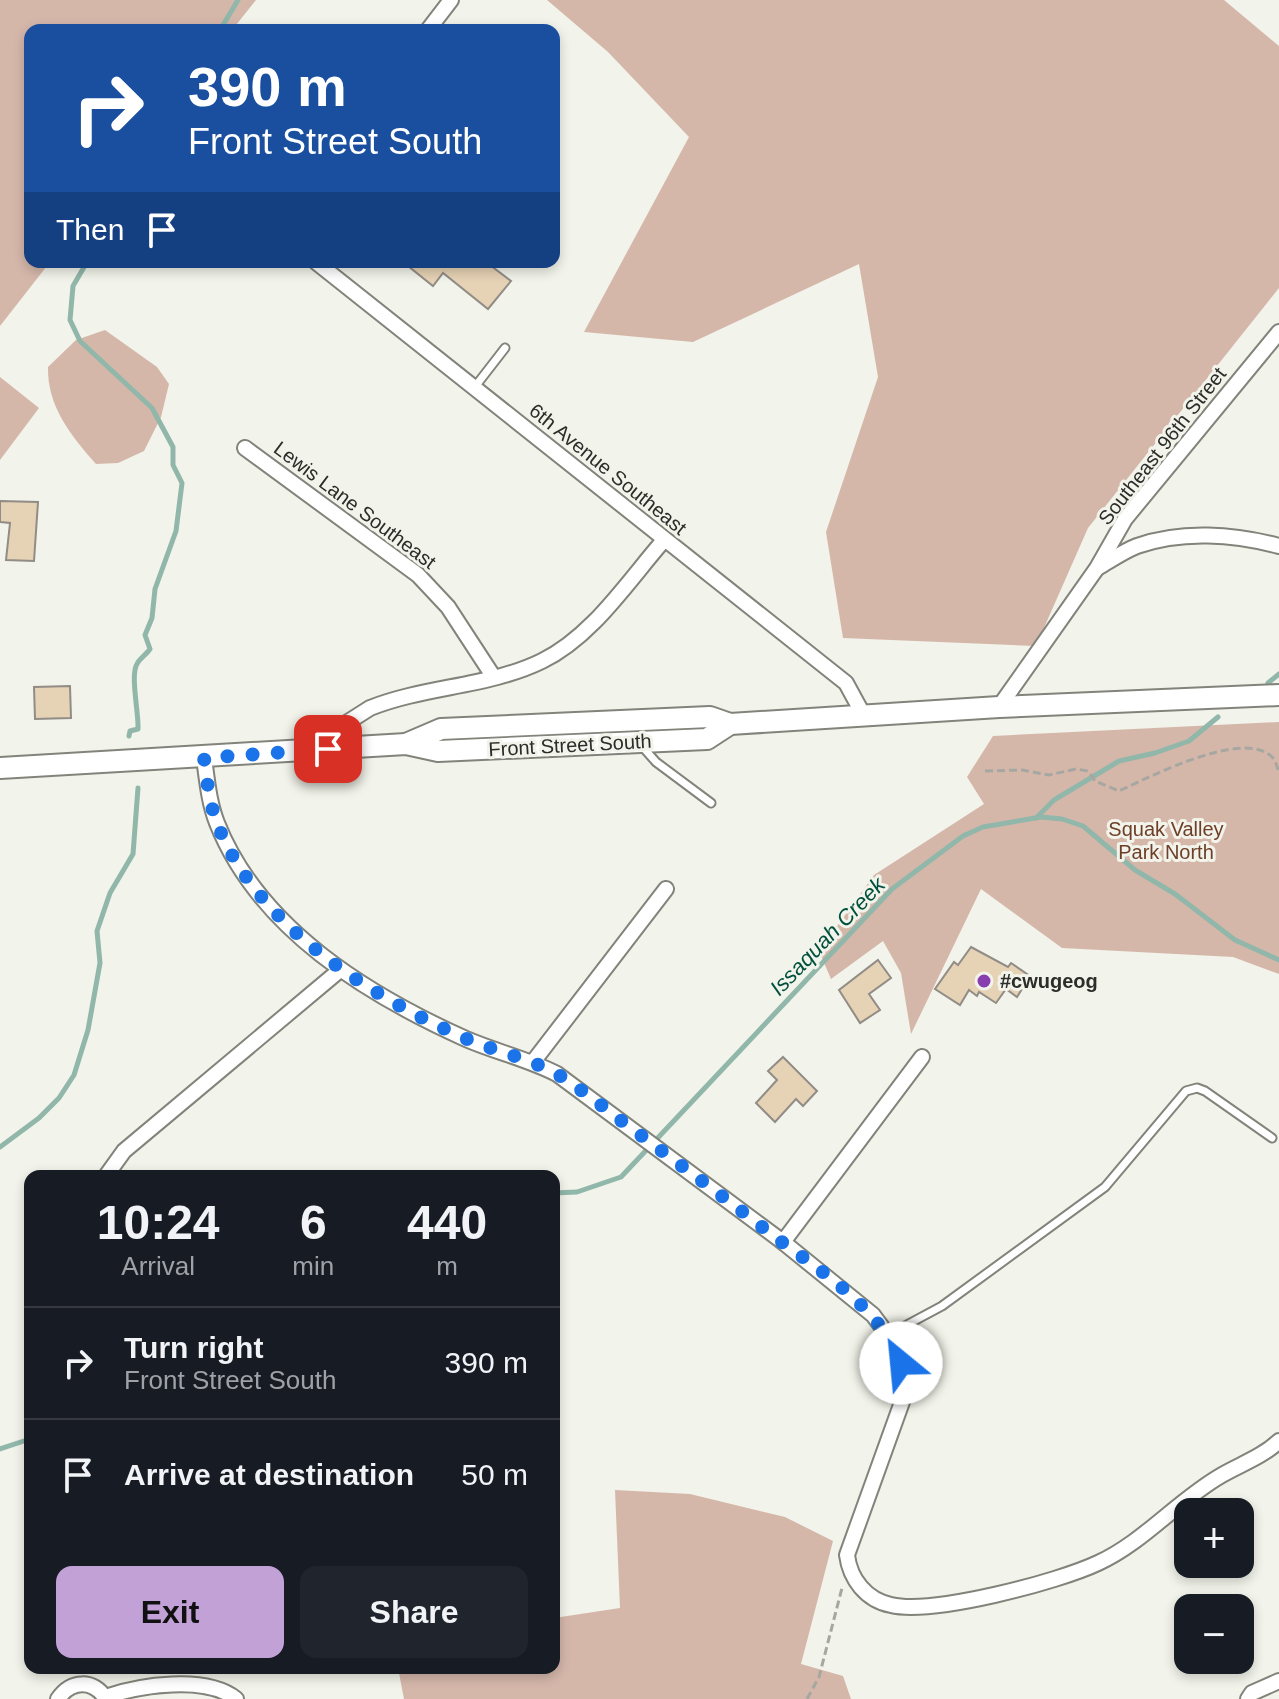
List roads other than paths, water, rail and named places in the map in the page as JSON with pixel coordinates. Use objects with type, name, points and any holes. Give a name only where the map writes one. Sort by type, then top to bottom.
[{"type":"main road","name":"Front Street South","points":[[406,744],[441,729],[710,717],[730,724],[999,707],[1279,695]]},
{"type":"main road","points":[[572,723],[572,744]]},
{"type":"main road","name":"Front Street South","points":[[0,768],[406,744],[438,751],[707,739],[730,724]]},
{"type":"street","points":[[433,24],[451,0]]},
{"type":"street","name":"6th Avenue Southeast","points":[[324,268],[846,683],[864,716]]},
{"type":"street","name":"Southeast 96th Street","points":[[999,707],[1097,568],[1125,519],[1279,332]]},
{"type":"street","name":"Lewis Lane Southeast","points":[[245,448],[418,575],[448,607],[493,676]]},
{"type":"street","points":[[1097,568],[1134,547],[1161,539],[1231,536],[1279,546]]},
{"type":"street","points":[[328,749],[348,722],[370,708],[523,669],[561,650],[598,616],[664,540]]},
{"type":"street","points":[[204,758],[211,805],[231,850],[273,908],[340,970],[468,1040],[533,1062],[581,1090],[783,1242],[873,1315],[888,1335],[901,1363],[904,1380],[902,1402],[847,1555],[853,1580],[875,1599],[906,1607],[1030,1587],[1100,1563],[1221,1476],[1252,1461],[1279,1441]]},
{"type":"street","points":[[533,1062],[666,889]]},
{"type":"street","points":[[110,1170],[124,1151],[340,970]]},
{"type":"street","points":[[783,1242],[922,1057]]},
{"type":"street","points":[[1248,1699],[1252,1693],[1279,1681]]},
{"type":"street","points":[[58,1699],[63,1691],[77,1684],[93,1686],[105,1698],[120,1692],[197,1684],[224,1690],[236,1699]]},
{"type":"lane","points":[[474,388],[505,348]]},
{"type":"lane","points":[[639,742],[656,762],[711,803]]},
{"type":"lane","points":[[888,1335],[953,1299],[1105,1187],[1186,1091],[1197,1088],[1205,1091],[1272,1138]]},
{"type":"waterway","points":[[224,24],[238,0]]},
{"type":"waterway","points":[[84,268],[73,286],[70,320],[80,341],[152,408],[173,447],[173,465],[182,483],[176,531],[155,589],[152,618],[145,635],[150,649],[135,669],[138,729],[130,731],[129,736]]},
{"type":"waterway","points":[[1268,683],[1279,674]]},
{"type":"waterway","points":[[1036,818],[1054,800],[1119,761],[1189,741],[1218,717]]},
{"type":"waterway","points":[[0,1147],[39,1118],[59,1098],[74,1075],[88,1030],[100,963],[97,931],[110,893],[133,854],[138,788]]},
{"type":"waterway","name":"Issaquah Creek","points":[[560,1193],[577,1192],[621,1177],[892,889],[963,836],[983,827],[1041,817],[1062,819],[1083,826],[1135,870],[1175,894],[1235,940],[1279,960]]},
{"type":"waterway","name":"Issaquah Creek","points":[[0,1449],[24,1441]]},
{"type":"place","name":"#cwugeog","points":[[984,981]]},
{"type":"park label","name":"Squak Valley Park North","points":[[1166,840]]}]
